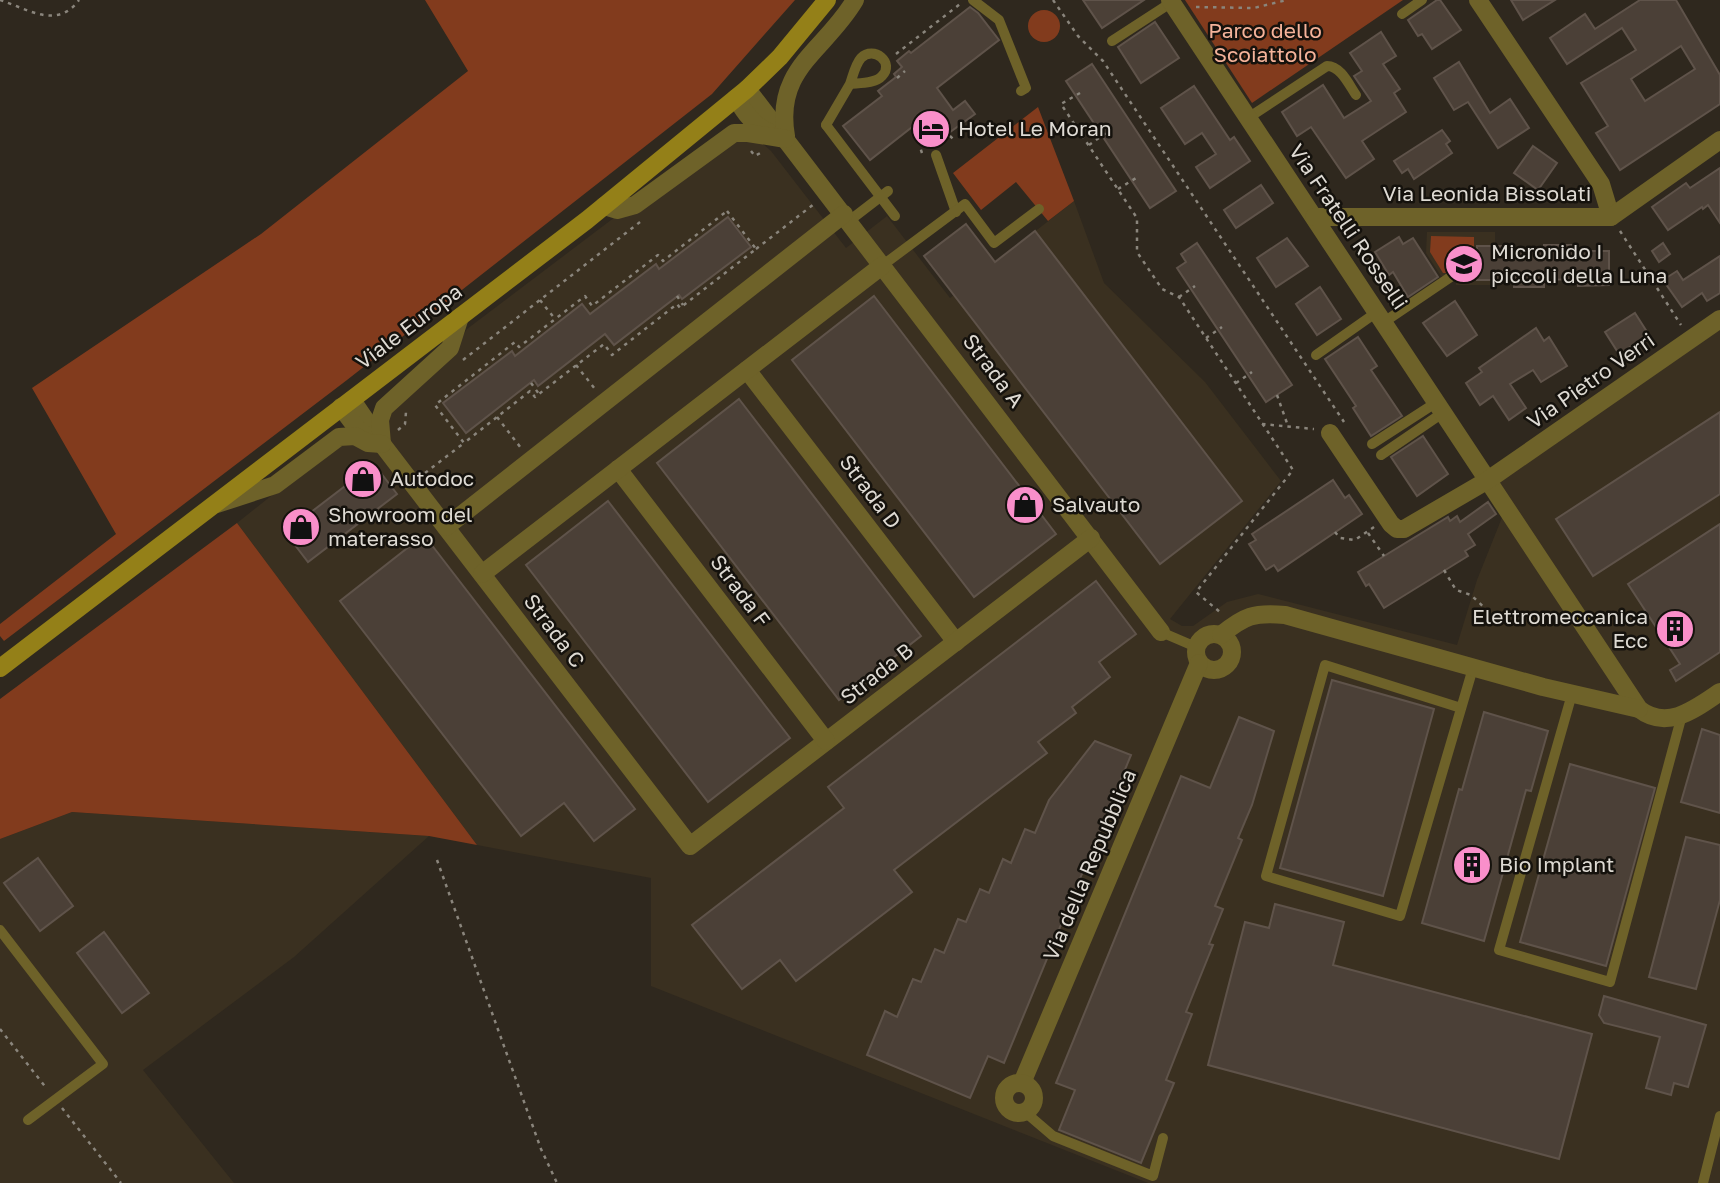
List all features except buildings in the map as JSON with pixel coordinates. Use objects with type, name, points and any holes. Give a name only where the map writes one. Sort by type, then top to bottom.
[{"type":"main road","name":"Viale Europa","points":[[0,668],[604,206],[742,93],[780,57],[827,0]]},
{"type":"street","points":[[604,206],[617,210],[635,205],[734,133],[786,139],[783,113],[790,80],[855,0]]},
{"type":"street","points":[[1478,0],[1601,184],[1611,217]]},
{"type":"street","name":"Via Fratelli Rosselli","points":[[1172,3],[1635,701]]},
{"type":"street","name":"Strada A","points":[[742,93],[786,139],[1161,632]]},
{"type":"street","name":"Via Leonida Bissolati","points":[[1314,217],[1611,217],[1720,140]]},
{"type":"street","points":[[446,527],[846,217]]},
{"type":"street","points":[[482,574],[883,265]]},
{"type":"street","points":[[212,506],[275,485],[340,437],[355,436],[368,443],[382,444],[380,419],[384,408],[450,348],[460,317]]},
{"type":"street","name":"Via Pietro Verri","points":[[1488,480],[1720,319]]},
{"type":"street","name":"Strada D","points":[[747,370],[956,642]]},
{"type":"street","name":"Strada C","points":[[346,404],[382,444],[690,846]]},
{"type":"street","points":[[1338,429],[1391,524],[1397,529],[1412,525],[1488,480]]},
{"type":"street","name":"Strada F","points":[[618,469],[826,741]]},
{"type":"street","name":"Strada B","points":[[690,846],[1091,538]]},
{"type":"street","points":[[1228,630],[1232,656],[1230,661],[1226,666],[1214,671],[1203,667],[1197,655],[1203,637],[1228,630],[1247,616],[1266,613],[1285,615],[1572,694],[1635,701],[1647,715],[1663,720],[1682,715],[1720,692]]},
{"type":"street","name":"Via della Repubblica","points":[[1025,1111],[1032,1105],[1034,1096],[1030,1087],[1022,1083],[1197,655]]},
{"type":"lane","points":[[973,0],[999,20],[1026,88],[1021,91]]},
{"type":"lane","points":[[1402,14],[1422,0]]},
{"type":"lane","points":[[1112,41],[1172,3]]},
{"type":"lane","points":[[850,84],[877,80],[883,76],[886,62],[875,53],[867,54],[857,64],[850,84],[821,125],[884,194],[895,216]]},
{"type":"lane","points":[[1248,118],[1327,66],[1334,66],[1339,70],[1356,95]]},
{"type":"lane","points":[[936,155],[956,212]]},
{"type":"lane","points":[[846,217],[884,194]]},
{"type":"lane","points":[[883,265],[965,204],[994,243],[1039,209]]},
{"type":"lane","points":[[1316,355],[1452,276]]},
{"type":"lane","points":[[1372,444],[1440,407]]},
{"type":"lane","points":[[1381,455],[1440,407]]},
{"type":"lane","points":[[1161,632],[1197,655]]},
{"type":"lane","points":[[1461,708],[1325,665],[1266,876],[1401,916],[1473,668]]},
{"type":"lane","points":[[1572,694],[1499,950],[1610,982],[1682,715]]},
{"type":"lane","points":[[0,930],[103,1064],[28,1120]]},
{"type":"lane","points":[[1025,1111],[1054,1136],[1153,1176],[1163,1138]]},
{"type":"lane","points":[[1703,1183],[1720,1116]]},
{"type":"path","points":[[0,0],[38,15],[57,16],[70,12],[79,0]]},
{"type":"path","points":[[886,62],[965,0]]},
{"type":"path","points":[[1053,0],[1077,36],[1102,61],[1338,429]]},
{"type":"path","points":[[1172,3],[1254,8],[1287,0]]},
{"type":"path","points":[[897,78],[905,71]]},
{"type":"path","points":[[1080,93],[1062,104],[1137,218],[1137,252],[1162,289],[1178,297],[1293,470],[1196,592],[1228,630]]},
{"type":"path","points":[[920,121],[936,142]]},
{"type":"path","points":[[924,155],[920,142],[923,135],[933,127],[941,129],[955,141]]},
{"type":"path","points":[[1089,145],[1106,133]]},
{"type":"path","points":[[743,149],[751,151],[755,156],[786,139]]},
{"type":"path","points":[[1118,189],[1136,178]]},
{"type":"path","points":[[683,305],[675,298],[680,308],[828,194]]},
{"type":"path","points":[[464,443],[435,405],[507,352],[515,342],[519,347],[585,296],[592,306],[658,255],[663,261],[727,211],[756,249]]},
{"type":"path","points":[[456,366],[649,216]]},
{"type":"path","points":[[1611,217],[1691,340]]},
{"type":"path","points":[[648,263],[652,267]]},
{"type":"path","points":[[1178,297],[1195,286]]},
{"type":"path","points":[[540,300],[555,320]]},
{"type":"path","points":[[526,386],[535,397],[604,344],[612,355],[677,304]]},
{"type":"path","points":[[1206,338],[1222,327]]},
{"type":"path","points":[[576,365],[605,403]]},
{"type":"path","points":[[1236,383],[1252,372]]},
{"type":"path","points":[[531,383],[540,394]]},
{"type":"path","points":[[412,483],[530,391]]},
{"type":"path","points":[[1277,395],[1288,426]]},
{"type":"path","points":[[382,444],[405,424],[406,404]]},
{"type":"path","points":[[497,417],[531,462]]},
{"type":"path","points":[[1335,532],[1340,538],[1355,540],[1379,524]]},
{"type":"path","points":[[1367,532],[1384,556]]},
{"type":"path","points":[[1444,570],[1456,590],[1471,594],[1489,612]]},
{"type":"path","points":[[437,860],[541,1149],[557,1183]]},
{"type":"shaded area","points":[[739,139],[762,143],[771,151],[846,248],[887,216],[950,298],[1074,201],[1104,283],[1205,382],[1281,481],[1170,619],[1182,626],[1193,626],[1227,602],[1258,594],[1457,645],[1477,580],[1503,515],[1487,491],[1720,329],[1720,1183],[1148,1183],[651,986],[651,878],[477,845],[237,523],[454,350],[467,329],[615,217]]},
{"type":"shaded area","name":"Micronido I piccoli della Luna","points":[[1427,232],[1495,232],[1495,285],[1456,285],[1456,276],[1441,276],[1426,253]]},
{"type":"shaded area","points":[[72,812],[429,836],[294,957],[143,1070],[234,1183],[0,1183],[0,839]]},
{"type":"green space","points":[[425,0],[795,0],[712,94],[347,380],[4,641],[0,636],[0,624],[116,534],[32,388],[261,234],[468,71]]},
{"type":"green space","name":"Parco dello Scoiattolo","points":[[1185,0],[1403,0],[1252,103]]},
{"type":"green space","points":[[1044,10],[1055,15],[1060,26],[1055,37],[1044,42],[1033,37],[1028,26],[1033,15]]},
{"type":"green space","points":[[1038,107],[1074,201],[1048,221],[1016,182],[981,210],[953,173]]},
{"type":"green space","points":[[1431,236],[1474,237],[1474,273],[1443,273],[1430,252]]},
{"type":"green space","points":[[237,523],[477,845],[429,836],[72,812],[0,839],[0,699]]},
{"type":"place","name":"Hotel Le Moran","points":[[931,129]]},
{"type":"place","name":"Micronido I piccoli della Luna","points":[[1464,264]]},
{"type":"place","name":"Autodoc","points":[[363,479]]},
{"type":"place","name":"Salvauto","points":[[1025,505]]},
{"type":"place","name":"Showroom del materasso","points":[[301,527]]},
{"type":"place","name":"Elettromeccanica Ecc","points":[[1675,629]]},
{"type":"place","name":"Bio Implant","points":[[1472,865]]}]
